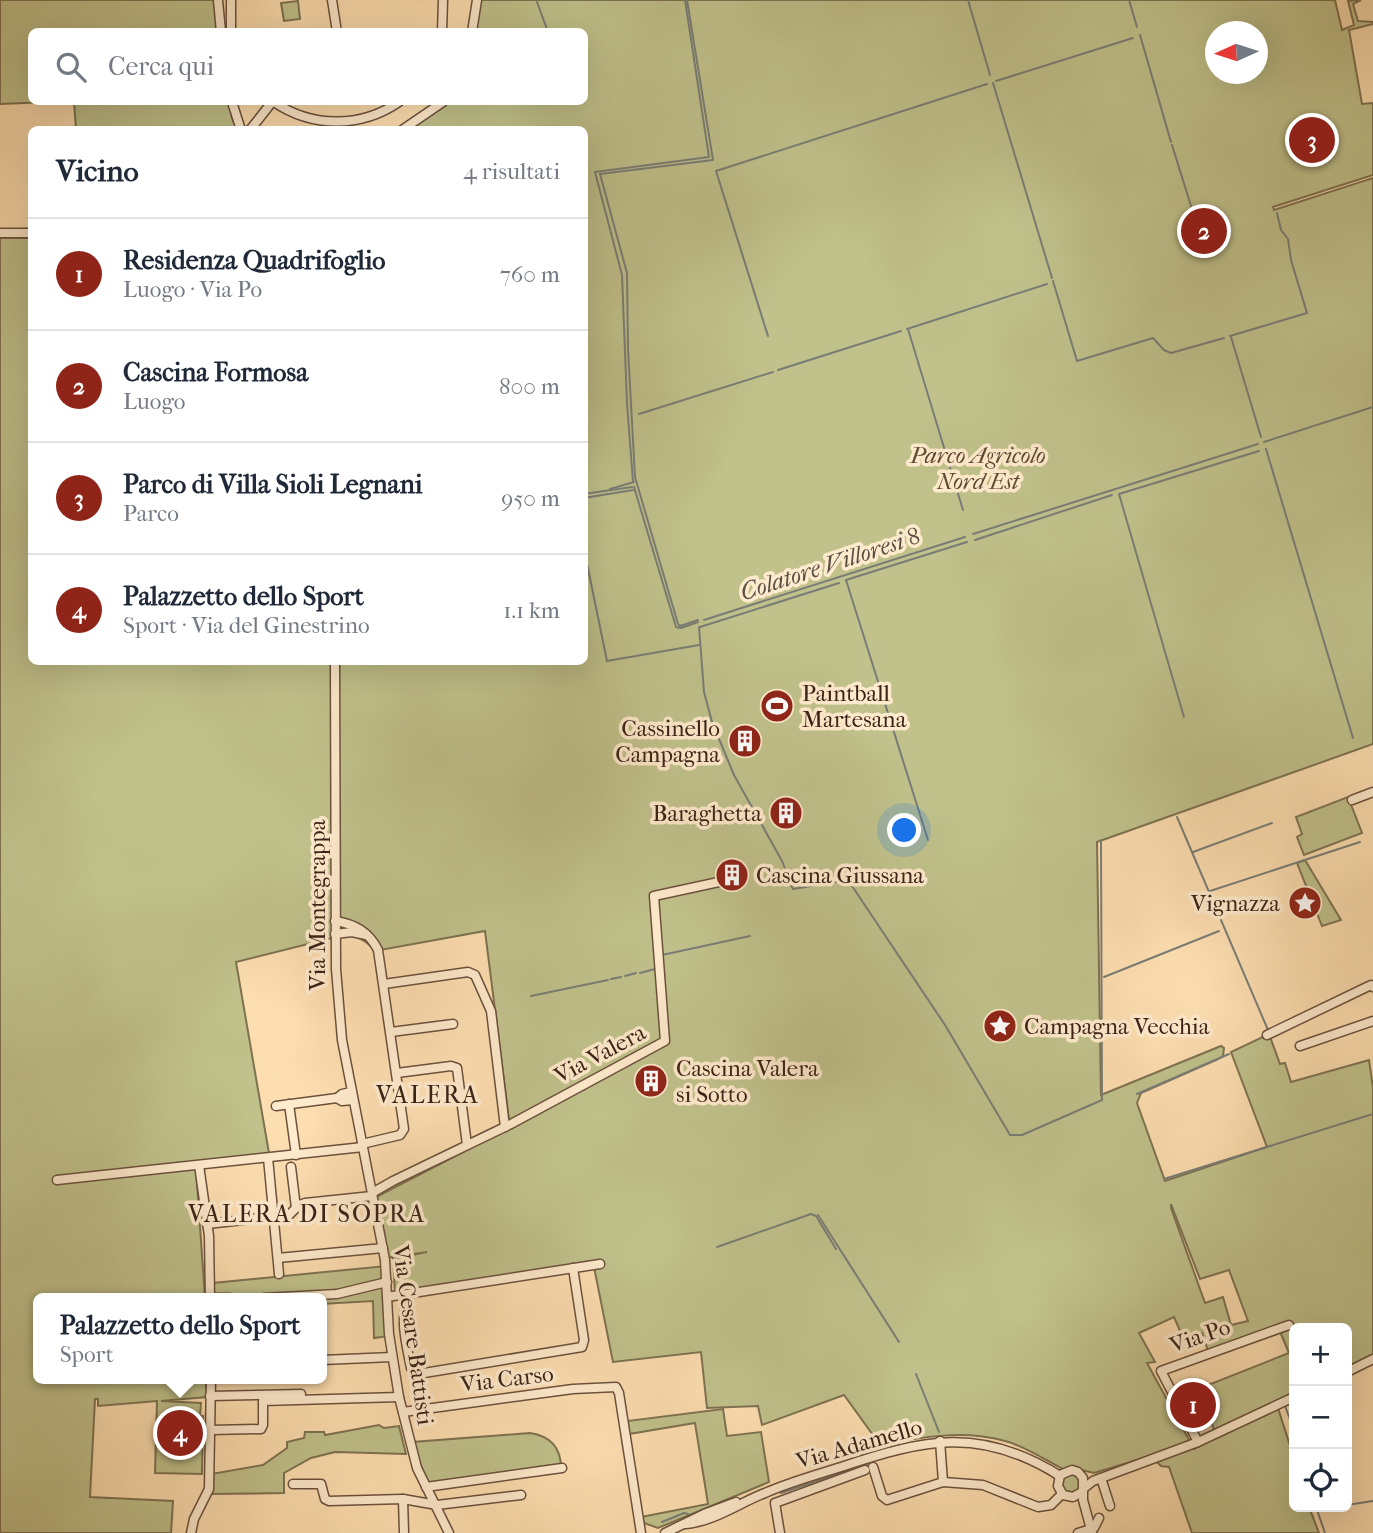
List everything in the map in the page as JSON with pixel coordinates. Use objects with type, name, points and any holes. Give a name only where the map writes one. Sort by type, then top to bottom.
[{"type":"street","points":[[218,0],[221,28]]},
{"type":"street","points":[[231,0],[231,28]]},
{"type":"street","points":[[332,0],[336,28]]},
{"type":"street","points":[[442,0],[442,28]]},
{"type":"street","points":[[473,28],[477,0]]},
{"type":"street","points":[[233,105],[240,126]]},
{"type":"street","points":[[253,126],[271,105]]},
{"type":"street","points":[[279,105],[304,117],[342,122],[371,116],[393,105]]},
{"type":"street","points":[[408,126],[439,105]]},
{"type":"street","points":[[0,233],[28,233]]},
{"type":"street","name":"Via Montegrappa","points":[[335,665],[337,1006],[363,1145]]},
{"type":"street","points":[[1352,800],[1373,793]]},
{"type":"street","name":"Via Valera","points":[[372,1195],[393,1181],[505,1127],[665,1041],[654,896],[728,880]]},
{"type":"street","points":[[57,1180],[296,1155],[363,1145],[403,1133],[379,950],[369,936],[351,924],[335,921]]},
{"type":"street","points":[[335,934],[352,932],[369,936]]},
{"type":"street","points":[[384,984],[468,972],[476,976],[491,1011],[505,1127]]},
{"type":"street","points":[[1267,1035],[1371,985],[1373,987]]},
{"type":"street","points":[[1300,1046],[1373,1021]]},
{"type":"street","points":[[391,1032],[453,1024]]},
{"type":"street","points":[[397,1073],[451,1066],[457,1068],[467,1145]]},
{"type":"street","points":[[276,1106],[337,1098],[342,1094],[352,1096]]},
{"type":"street","points":[[289,1104],[296,1155]]},
{"type":"street","name":"Via Cesare Battisti","points":[[363,1145],[383,1248],[392,1357],[402,1412],[412,1452],[448,1533]]},
{"type":"street","points":[[268,1158],[279,1274]]},
{"type":"street","points":[[200,1165],[207,1224],[210,1293]]},
{"type":"street","points":[[291,1167],[296,1208]]},
{"type":"street","name":"Via Valera","points":[[370,1182],[393,1181]]},
{"type":"street","points":[[207,1224],[290,1215],[305,1203],[372,1195]]},
{"type":"street","points":[[278,1258],[383,1248]]},
{"type":"street","points":[[387,1297],[600,1264]]},
{"type":"street","points":[[409,1294],[403,1321],[411,1368],[417,1374],[582,1347],[584,1340],[573,1268]]},
{"type":"street","points":[[327,1295],[387,1282]]},
{"type":"street","name":"Via Po","points":[[1198,1441],[1161,1371],[1289,1325]]},
{"type":"street","points":[[327,1360],[392,1357]]},
{"type":"street","points":[[1352,1370],[1373,1359]]},
{"type":"street","points":[[191,1533],[194,1519],[208,1491],[211,1384]]},
{"type":"street","name":"Via Carso","points":[[402,1412],[616,1387],[641,1533]]},
{"type":"street","points":[[210,1396],[261,1398],[399,1395]]},
{"type":"street","points":[[210,1430],[261,1429],[261,1398]]},
{"type":"street","points":[[1072,1497],[1083,1491],[1091,1482],[1198,1441],[1289,1399]]},
{"type":"street","points":[[940,1441],[943,1482]]},
{"type":"street","name":"Via Adamello","points":[[665,1533],[687,1524],[704,1521],[749,1499],[881,1454],[940,1441],[972,1443],[1005,1450],[1035,1461],[1060,1476]]},
{"type":"street","points":[[426,1487],[562,1468]]},
{"type":"street","points":[[780,1533],[775,1503],[869,1469],[887,1500],[943,1482],[983,1485],[1039,1507],[1051,1505],[1062,1494]]},
{"type":"street","points":[[1084,1506],[1072,1497],[1062,1494],[1058,1486],[1060,1476],[1069,1470],[1100,1478]]},
{"type":"street","points":[[1081,1475],[1085,1483],[1084,1506],[1092,1531]]},
{"type":"street","points":[[1100,1478],[1110,1506]]},
{"type":"street","points":[[293,1484],[321,1484],[328,1501],[403,1499],[437,1505],[521,1495]]},
{"type":"street","points":[[403,1499],[404,1533]]},
{"type":"street","points":[[1088,1516],[1098,1515],[1092,1531]]},
{"type":"street","points":[[1078,1533],[1092,1531]]},
{"type":"street","points":[[641,1533],[650,1533]]},
{"type":"green space","points":[[0,0],[215,0],[217,28],[28,28],[28,103],[0,104]]},
{"type":"green space","name":"Parco Agricolo Nord Est","points":[[479,0],[1335,0],[1342,30],[1354,25],[1348,1],[1361,0],[1353,4],[1358,21],[1373,22],[1349,30],[1362,104],[1373,103],[1373,175],[1273,207],[1274,210],[1373,178],[1373,744],[1097,842],[1101,1095],[1221,1046],[1224,1048],[1223,1056],[1218,1059],[1141,1093],[1137,1103],[1165,1181],[1267,1147],[1231,1052],[1269,1034],[1280,1064],[1285,1063],[1291,1082],[1369,1060],[1373,1088],[1373,1355],[1352,1365],[1352,1323],[1289,1323],[1289,1353],[1289,1386],[1289,1395],[1276,1402],[1289,1442],[1289,1512],[1311,1512],[1319,1533],[1192,1533],[1169,1467],[1161,1466],[1151,1456],[1094,1473],[1073,1468],[1063,1469],[1020,1446],[990,1438],[943,1436],[881,1446],[844,1395],[762,1425],[758,1406],[707,1408],[701,1352],[613,1362],[594,1267],[395,1294],[393,1259],[427,1252],[386,1258],[384,1232],[376,1197],[510,1128],[485,931],[375,951],[362,939],[344,935],[236,962],[270,1159],[196,1169],[205,1293],[33,1293],[33,1384],[206,1384],[207,1397],[161,1401],[201,1403],[202,1474],[155,1473],[157,1401],[98,1406],[98,1399],[95,1399],[90,1497],[173,1501],[171,1533],[0,1533],[0,238],[28,238],[28,665],[588,665],[588,126],[411,126],[444,105],[588,105],[588,28],[475,28]],"holes":[[[1171,1204],[1200,1279],[1229,1270],[1248,1321],[1231,1325],[1223,1297],[1205,1303]],[[1174,1317],[1184,1340],[1202,1333],[1209,1354],[1279,1329],[1289,1353],[1198,1389],[1217,1437],[1194,1449],[1147,1363],[1155,1362],[1139,1333]]]},
{"type":"green space","points":[[298,1],[300,19],[284,21],[281,3]]},
{"type":"green space","points":[[74,105],[230,105],[236,126],[76,126]]},
{"type":"green space","points":[[1348,797],[1362,833],[1304,855],[1297,837],[1302,834],[1296,817]]},
{"type":"green space","points":[[1305,860],[1341,920],[1322,926],[1297,863]]},
{"type":"green space","points":[[386,1266],[389,1336],[374,1338],[373,1301],[327,1304],[327,1293],[213,1293],[213,1283]]},
{"type":"green space","points":[[723,1409],[727,1436],[761,1432],[769,1482],[658,1528],[644,1523],[641,1517],[708,1504],[695,1423],[629,1434],[627,1421]]},
{"type":"green space","points":[[379,1425],[384,1428],[399,1426],[406,1454],[335,1452],[311,1458],[284,1473],[284,1493],[211,1494],[211,1474],[263,1465],[287,1448],[287,1442],[304,1438],[305,1432],[324,1432],[325,1435]]},
{"type":"green space","points":[[530,1433],[553,1444],[559,1454],[561,1468],[427,1484],[413,1442]]},
{"type":"green space","points":[[1071,1474],[1078,1477],[1081,1484],[1078,1491],[1071,1494],[1064,1491],[1061,1484],[1064,1477]]},
{"type":"waterway","points":[[633,482],[622,275],[595,172],[709,157],[685,0]]},
{"type":"waterway","points":[[687,0],[713,160],[600,174],[627,273],[635,477],[678,624],[680,626],[698,620]]},
{"type":"waterway","points":[[968,0],[990,75]]},
{"type":"waterway","points":[[1129,0],[1137,27]]},
{"type":"waterway","points":[[537,2],[547,28]]},
{"type":"waterway","points":[[1140,35],[1171,142]]},
{"type":"waterway","points":[[996,81],[1133,38]]},
{"type":"waterway","points":[[993,83],[1052,278]]},
{"type":"waterway","points":[[768,336],[716,171],[987,84]]},
{"type":"waterway","points":[[1172,145],[1191,206]]},
{"type":"waterway","points":[[1230,336],[1307,313],[1291,260],[1288,239],[1281,230],[1277,213]]},
{"type":"waterway","points":[[1053,281],[1077,361],[1153,338],[1164,350],[1171,353],[1224,338]]},
{"type":"waterway","points":[[907,329],[1047,284]]},
{"type":"waterway","points":[[908,329],[963,510]]},
{"type":"waterway","points":[[778,370],[901,331]]},
{"type":"waterway","points":[[1231,337],[1261,437]]},
{"type":"waterway","points":[[639,414],[773,372]]},
{"type":"waterway","name":"Colatore Villoresi 8","points":[[1264,442],[1373,407]]},
{"type":"waterway","name":"Colatore Villoresi 8","points":[[973,534],[1258,444]]},
{"type":"waterway","points":[[1266,449],[1353,738]]},
{"type":"waterway","points":[[1184,717],[1119,494],[1259,451]]},
{"type":"waterway","points":[[610,489],[634,482]]},
{"type":"waterway","points":[[588,493],[632,487]]},
{"type":"waterway","name":"Colatore Villoresi 8","points":[[634,487],[676,627],[698,622]]},
{"type":"waterway","points":[[588,497],[633,490]]},
{"type":"waterway","points":[[975,540],[1112,495]]},
{"type":"waterway","name":"Colatore Villoresi 8","points":[[704,620],[965,537]]},
{"type":"waterway","points":[[928,840],[846,580],[967,542]]},
{"type":"waterway","points":[[588,568],[607,661],[699,645]]},
{"type":"waterway","points":[[700,627],[839,583]]},
{"type":"waterway","points":[[699,627],[704,692],[712,722],[734,775],[782,861],[790,881]]},
{"type":"waterway","points":[[1177,817],[1268,1030]]},
{"type":"waterway","points":[[1193,852],[1272,823]]},
{"type":"waterway","points":[[791,885],[793,889],[848,880],[945,1025],[1010,1135],[1022,1135],[1102,1100],[1101,840]]},
{"type":"waterway","points":[[1210,891],[1360,842]]},
{"type":"waterway","points":[[1104,977],[1219,931]]},
{"type":"waterway","points":[[662,955],[750,936]]},
{"type":"waterway","points":[[640,973],[655,969]]},
{"type":"waterway","points":[[625,976],[636,973]]},
{"type":"waterway","points":[[611,979],[621,977]]},
{"type":"waterway","points":[[531,996],[608,980]]},
{"type":"waterway","points":[[1137,1094],[1229,1054]]},
{"type":"waterway","points":[[1164,1179],[1373,1114]]},
{"type":"waterway","points":[[717,1247],[811,1214],[816,1216],[836,1249]]},
{"type":"waterway","points":[[818,1215],[899,1342]]},
{"type":"waterway","points":[[916,1374],[939,1432]]},
{"type":"waterway","points":[[1285,1406],[1289,1417]]},
{"type":"waterway","points":[[896,1446],[926,1440]]},
{"type":"waterway","points":[[856,1468],[869,1463]]},
{"type":"waterway","points":[[781,1493],[852,1469]]},
{"type":"waterway","points":[[1352,1504],[1373,1501]]},
{"type":"waterway","points":[[1318,1512],[1325,1533]]},
{"type":"waterway","points":[[662,1522],[684,1513],[688,1514]]},
{"type":"place","name":"Parco di Villa Sioli Legnani","points":[[1312,140]]},
{"type":"place","name":"Cascina Formosa","points":[[1204,231]]},
{"type":"place","name":"Paintball Martesana","points":[[777,706]]},
{"type":"place","name":"Cassinello Campagna","points":[[745,741]]},
{"type":"place","name":"Baraghetta","points":[[786,813]]},
{"type":"place","name":"Cascina Giussana","points":[[732,875]]},
{"type":"place","name":"Vignazza","points":[[1305,903]]},
{"type":"place","name":"Campagna Vecchia","points":[[1000,1026]]},
{"type":"place","name":"Cascina Valera si Sotto","points":[[651,1081]]},
{"type":"place","name":"Residenza Quadrifoglio","points":[[1193,1405]]},
{"type":"place","name":"Palazzetto dello Sport","points":[[180,1433]]},
{"type":"district","name":"VALERA","points":[[428,1095]]},
{"type":"district","name":"VALERA DI SOPRA","points":[[307,1214]]}]
